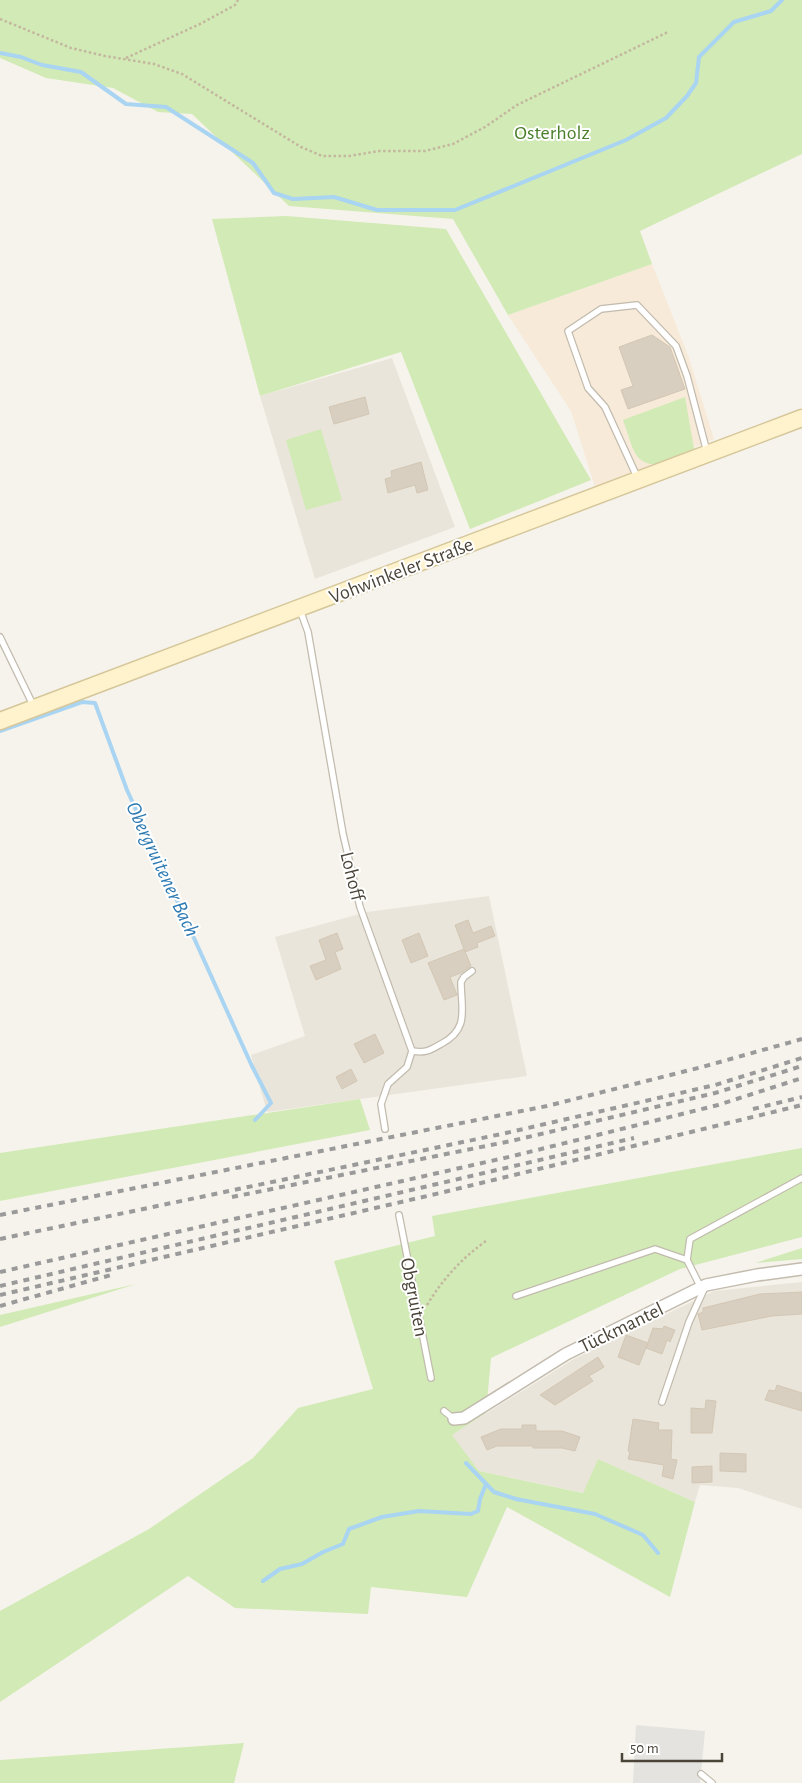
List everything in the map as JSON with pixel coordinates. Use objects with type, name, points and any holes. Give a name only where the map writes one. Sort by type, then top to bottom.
[{"type":"street","name":"Vohwinkeler Straße","points":[[0,721],[802,418]]},
{"type":"street","name":"Tückmantel","points":[[454,1419],[464,1418],[566,1354],[703,1286],[757,1275],[802,1269]]},
{"type":"lane","points":[[638,479],[605,407],[588,388],[568,331],[601,309],[637,305],[676,346],[687,376],[707,454]]},
{"type":"lane","name":"Lohoff","points":[[299,608],[308,632],[343,834],[360,907],[412,1052]]},
{"type":"lane","points":[[0,637],[35,708]]},
{"type":"lane","points":[[385,1129],[381,1104],[388,1084],[407,1067],[412,1052],[425,1053],[449,1040],[459,1031],[462,1018],[461,982],[472,971]]},
{"type":"lane","points":[[687,1260],[690,1239],[802,1178]]},
{"type":"lane","name":"Obgruiten","points":[[399,1215],[431,1378]]},
{"type":"lane","points":[[516,1296],[655,1249],[687,1260],[703,1286],[662,1402]]},
{"type":"lane","points":[[444,1411],[454,1419]]},
{"type":"lane","points":[[701,1774],[712,1783]]},
{"type":"path","points":[[125,58],[202,22],[235,5],[238,0]]},
{"type":"path","points":[[0,19],[71,48],[154,64],[182,74],[302,148],[322,156],[425,151],[453,144],[485,127],[525,101],[668,32]]},
{"type":"path","points":[[418,1319],[450,1271],[465,1256],[486,1241]]},
{"type":"shaded area","points":[[652,264],[689,358],[714,439],[596,490],[571,411],[508,315]]},
{"type":"shaded area","points":[[392,358],[455,527],[315,579],[260,396]]},
{"type":"shaded area","points":[[489,896],[527,1076],[267,1112],[251,1055],[305,1036],[275,937],[367,912]]},
{"type":"shaded area","points":[[802,1282],[802,1509],[738,1488],[700,1485],[695,1502],[598,1459],[584,1493],[479,1471],[451,1435],[574,1359],[714,1291]]},
{"type":"shaded area","points":[[636,1725],[705,1731],[700,1783],[633,1783]]},
{"type":"green space","name":"Osterholz","points":[[0,0],[802,0],[802,154],[640,231],[652,264],[508,315],[453,219],[289,206],[192,114],[158,112],[113,88],[46,78],[0,58]]},
{"type":"green space","points":[[286,216],[446,229],[591,480],[470,529],[401,352],[260,396],[212,219]]},
{"type":"green space","points":[[685,397],[694,449],[672,461],[663,463],[647,463],[641,460],[633,449],[623,420]]},
{"type":"green space","points":[[321,429],[342,500],[306,510],[286,440]]},
{"type":"green space","points":[[360,1099],[370,1130],[0,1201],[0,1153]]},
{"type":"green space","points":[[802,1148],[802,1237],[680,1269],[491,1358],[486,1413],[452,1435],[479,1471],[583,1493],[598,1459],[695,1502],[670,1597],[507,1507],[467,1597],[371,1587],[368,1614],[235,1608],[188,1576],[0,1702],[0,1611],[149,1529],[253,1458],[298,1408],[373,1389],[334,1261],[435,1236],[432,1216]]},
{"type":"green space","points":[[802,1248],[802,1259],[755,1263]]},
{"type":"green space","points":[[136,1284],[0,1327],[0,1315]]},
{"type":"green space","points":[[244,1743],[234,1783],[0,1783],[0,1760]]},
{"type":"building","points":[[652,335],[670,347],[685,389],[628,409],[621,390],[633,386],[619,347]]},
{"type":"building","points":[[365,397],[369,414],[334,424],[329,407]]},
{"type":"building","points":[[421,462],[428,490],[417,493],[415,485],[388,493],[385,479],[392,477],[391,471]]},
{"type":"building","points":[[468,920],[473,933],[491,926],[495,936],[477,943],[478,947],[465,952],[455,925]]},
{"type":"building","points":[[337,933],[343,949],[335,952],[341,969],[316,980],[310,966],[326,960],[319,940]]},
{"type":"building","points":[[419,933],[428,956],[411,963],[402,940]]},
{"type":"building","points":[[464,949],[471,966],[461,973],[450,977],[457,995],[444,1000],[428,963]]},
{"type":"building","points":[[375,1034],[384,1053],[364,1063],[354,1044]]},
{"type":"building","points":[[351,1069],[357,1081],[342,1089],[336,1077]]},
{"type":"building","points":[[802,1292],[802,1314],[772,1316],[702,1330],[698,1314],[703,1312],[703,1308],[760,1294]]},
{"type":"building","points":[[664,1326],[675,1330],[670,1342],[667,1340],[662,1354],[646,1348],[653,1328],[663,1329]]},
{"type":"building","points":[[626,1335],[648,1343],[639,1365],[618,1357]]},
{"type":"building","points":[[598,1357],[604,1367],[589,1376],[593,1381],[555,1405],[540,1395]]},
{"type":"building","points":[[777,1385],[802,1393],[802,1411],[765,1400],[769,1390],[775,1391]]},
{"type":"building","points":[[706,1400],[716,1401],[712,1433],[691,1433],[691,1408],[705,1409]]},
{"type":"building","points":[[633,1419],[659,1423],[658,1430],[672,1430],[671,1459],[677,1460],[673,1479],[662,1476],[664,1465],[628,1459]]},
{"type":"building","points":[[522,1425],[536,1425],[536,1431],[562,1431],[580,1437],[575,1451],[562,1448],[533,1448],[533,1446],[497,1446],[487,1450],[481,1437],[501,1429],[522,1429]]},
{"type":"building","points":[[720,1453],[746,1454],[746,1472],[720,1471]]},
{"type":"building","points":[[712,1466],[712,1482],[692,1483],[692,1467]]},
{"type":"waterway","points":[[0,53],[21,57],[42,65],[81,72],[126,104],[166,107],[253,163],[274,193],[293,199],[334,197],[377,210],[455,210],[626,140],[666,118],[687,96],[696,83],[699,57],[734,22],[771,11],[782,0]]},
{"type":"waterway","name":"Obergruitener Bach","points":[[0,731],[82,702],[95,703],[127,790],[251,1064],[271,1103],[255,1120]]},
{"type":"waterway","name":"Obergruitener Bach","points":[[466,1463],[494,1492],[516,1499],[595,1514],[643,1535],[658,1553]]},
{"type":"waterway","points":[[263,1581],[280,1569],[302,1564],[323,1552],[343,1544],[349,1529],[382,1517],[419,1511],[471,1514],[478,1511],[486,1484]]},
{"type":"railway","points":[[0,1215],[547,1106],[702,1067],[802,1039]]},
{"type":"railway","points":[[0,1239],[506,1133],[715,1085],[802,1058]]},
{"type":"railway","points":[[232,1197],[511,1141],[715,1093],[802,1066]]},
{"type":"railway","points":[[0,1272],[513,1156],[718,1105],[802,1078]]},
{"type":"railway","points":[[753,1109],[802,1097]]},
{"type":"railway","points":[[0,1295],[440,1193],[802,1105]]},
{"type":"railway","points":[[0,1286],[634,1138]]},
{"type":"railway","points":[[0,1306],[111,1275]]}]
